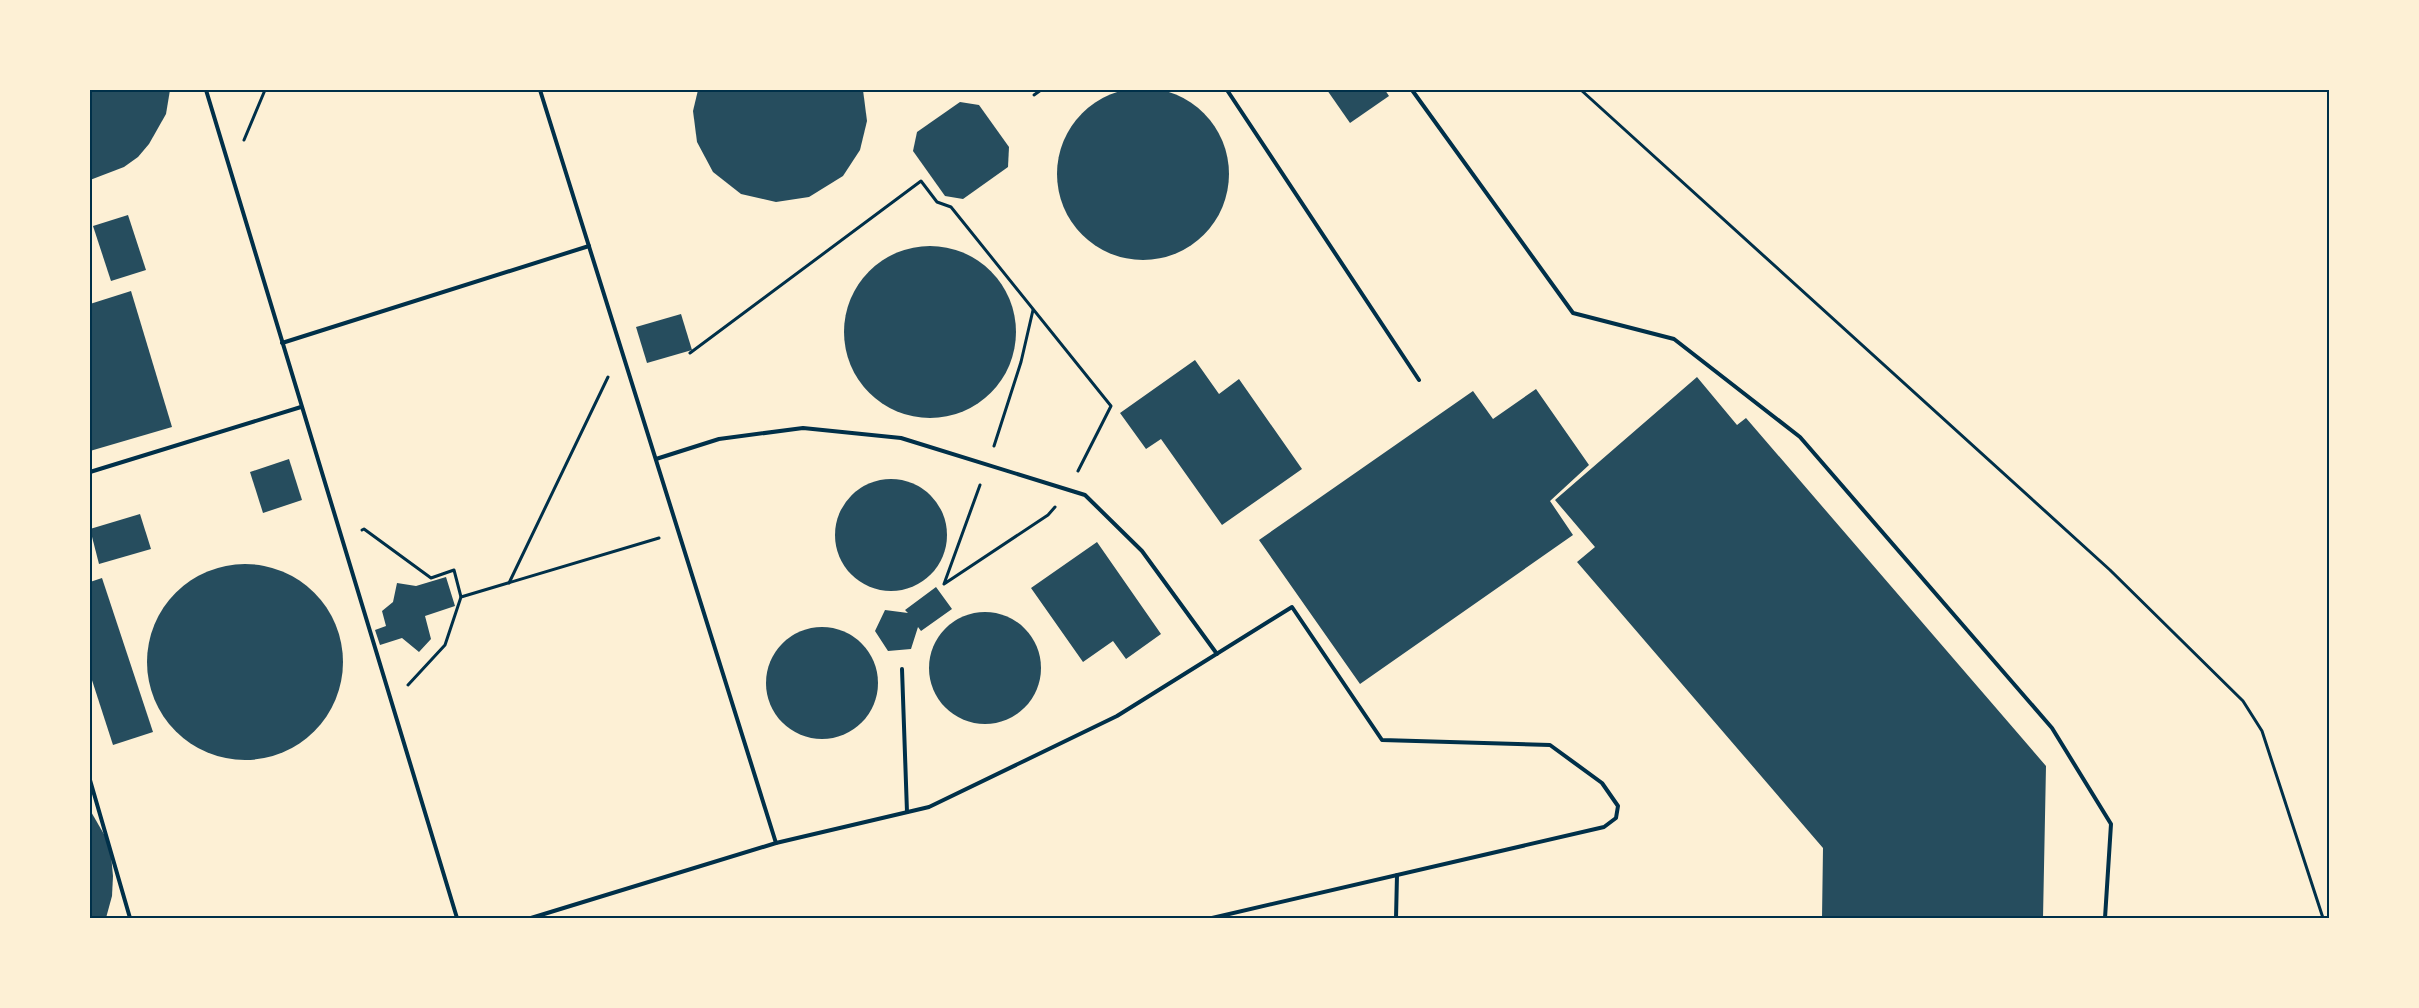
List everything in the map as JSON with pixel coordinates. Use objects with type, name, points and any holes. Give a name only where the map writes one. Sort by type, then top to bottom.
[{"type":"lane","points":[[206,90],[456,918]]},
{"type":"lane","points":[[540,90],[776,843]]},
{"type":"lane","points":[[1227,90],[1419,380]]},
{"type":"lane","points":[[1412,90],[1573,314],[1674,338],[1800,437],[2052,728],[2111,824],[2105,918]]},
{"type":"lane","points":[[282,343],[589,246]]},
{"type":"lane","points":[[90,472],[301,407]]},
{"type":"lane","points":[[656,459],[719,439],[803,428],[901,438],[1085,495],[1142,552],[1217,654]]},
{"type":"lane","points":[[531,918],[776,843],[929,806],[1117,716],[1292,607],[1382,740],[1550,745],[1602,784],[1618,806],[1616,818],[1604,827],[1212,918]]},
{"type":"lane","points":[[902,669],[906,812]]},
{"type":"lane","points":[[90,780],[130,918]]},
{"type":"lane","points":[[1396,918],[1397,875]]},
{"type":"path","points":[[222,146],[245,139],[265,90]]},
{"type":"path","points":[[1034,95],[1041,90]]},
{"type":"path","points":[[1581,90],[2110,570],[2238,695],[2262,731],[2323,918]]},
{"type":"path","points":[[690,353],[921,181],[937,202],[951,207],[1111,406],[1069,490],[1048,516],[944,584],[987,465],[1021,362],[1033,310]]},
{"type":"path","points":[[508,583],[621,349]]},
{"type":"path","points":[[341,535],[364,529],[431,578],[454,570],[461,597],[445,645],[391,703]]},
{"type":"path","points":[[461,597],[679,532]]},
{"type":"building","points":[[1143,88],[1160,90],[1176,95],[1204,113],[1222,141],[1227,157],[1229,174],[1227,191],[1222,207],[1204,235],[1176,253],[1160,258],[1143,260],[1126,258],[1110,253],[1082,235],[1064,207],[1059,191],[1057,174],[1059,157],[1064,141],[1082,113],[1110,95],[1126,90]]},
{"type":"building","points":[[90,90],[170,90],[166,114],[149,144],[138,157],[124,167],[90,180]]},
{"type":"building","points":[[698,90],[863,90],[867,121],[860,150],[843,176],[809,197],[776,202],[741,194],[713,172],[697,142],[693,111]]},
{"type":"building","points":[[1327,90],[1385,90],[1389,96],[1350,123]]},
{"type":"building","points":[[960,102],[979,105],[1009,147],[1008,167],[963,199],[945,196],[913,151],[917,132]]},
{"type":"building","points":[[128,215],[146,270],[111,281],[93,226]]},
{"type":"building","points":[[922,246],[938,246],[971,256],[991,271],[1006,291],[1014,315],[1016,332],[1014,349],[1006,373],[991,393],[971,408],[955,414],[938,418],[922,418],[889,408],[864,387],[854,373],[848,357],[844,340],[844,324],[854,291],[875,266],[889,256],[905,250]]},
{"type":"building","points":[[131,291],[172,427],[90,451],[90,304]]},
{"type":"building","points":[[681,314],[692,350],[647,363],[636,327]]},
{"type":"building","points":[[1195,360],[1219,394],[1239,379],[1302,469],[1222,525],[1161,439],[1146,449],[1120,413]]},
{"type":"building","points":[[1697,377],[1737,425],[1746,418],[2046,766],[2043,918],[1822,918],[1823,848],[1577,562],[1595,547],[1555,500]]},
{"type":"building","points":[[1536,389],[1589,465],[1550,501],[1573,535],[1360,684],[1259,540],[1473,391],[1493,419]]},
{"type":"building","points":[[289,459],[302,500],[263,513],[250,472]]},
{"type":"building","points":[[891,479],[902,480],[912,484],[930,496],[942,514],[946,524],[946,546],[942,556],[930,574],[912,586],[902,590],[891,591],[880,590],[870,586],[852,574],[840,556],[836,546],[835,535],[836,524],[840,514],[852,496],[870,484],[880,480]]},
{"type":"building","points":[[140,514],[151,549],[99,564],[90,529]]},
{"type":"building","points":[[1097,542],[1161,634],[1126,659],[1113,641],[1083,662],[1031,588]]},
{"type":"building","points":[[245,564],[273,568],[291,576],[307,586],[321,600],[339,634],[343,662],[339,690],[331,708],[321,724],[307,738],[273,756],[245,760],[217,756],[199,748],[183,738],[169,724],[151,690],[147,662],[151,634],[159,616],[169,600],[183,586],[217,568]]},
{"type":"building","points":[[446,577],[455,606],[425,616],[431,639],[419,652],[402,638],[380,645],[375,630],[386,626],[382,611],[393,602],[397,583],[416,586]]},
{"type":"building","points":[[102,578],[153,732],[113,745],[90,674],[90,582]]},
{"type":"building","points":[[936,587],[952,609],[921,631],[918,627],[911,649],[888,651],[875,631],[885,610],[908,613],[905,610]]},
{"type":"building","points":[[985,612],[996,613],[1006,617],[1024,629],[1036,647],[1040,657],[1040,679],[1036,689],[1024,707],[1006,719],[996,723],[985,724],[974,723],[964,719],[946,707],[934,689],[930,679],[929,668],[930,657],[934,647],[946,629],[964,617],[974,613]]},
{"type":"building","points":[[822,627],[833,628],[843,632],[861,644],[873,662],[877,672],[877,694],[873,704],[861,722],[843,734],[833,738],[822,739],[811,738],[801,734],[783,722],[771,704],[767,694],[766,683],[767,672],[771,662],[783,644],[801,632],[811,628]]},
{"type":"building","points":[[90,810],[105,836],[111,855],[112,896],[106,918],[90,918]]}]
